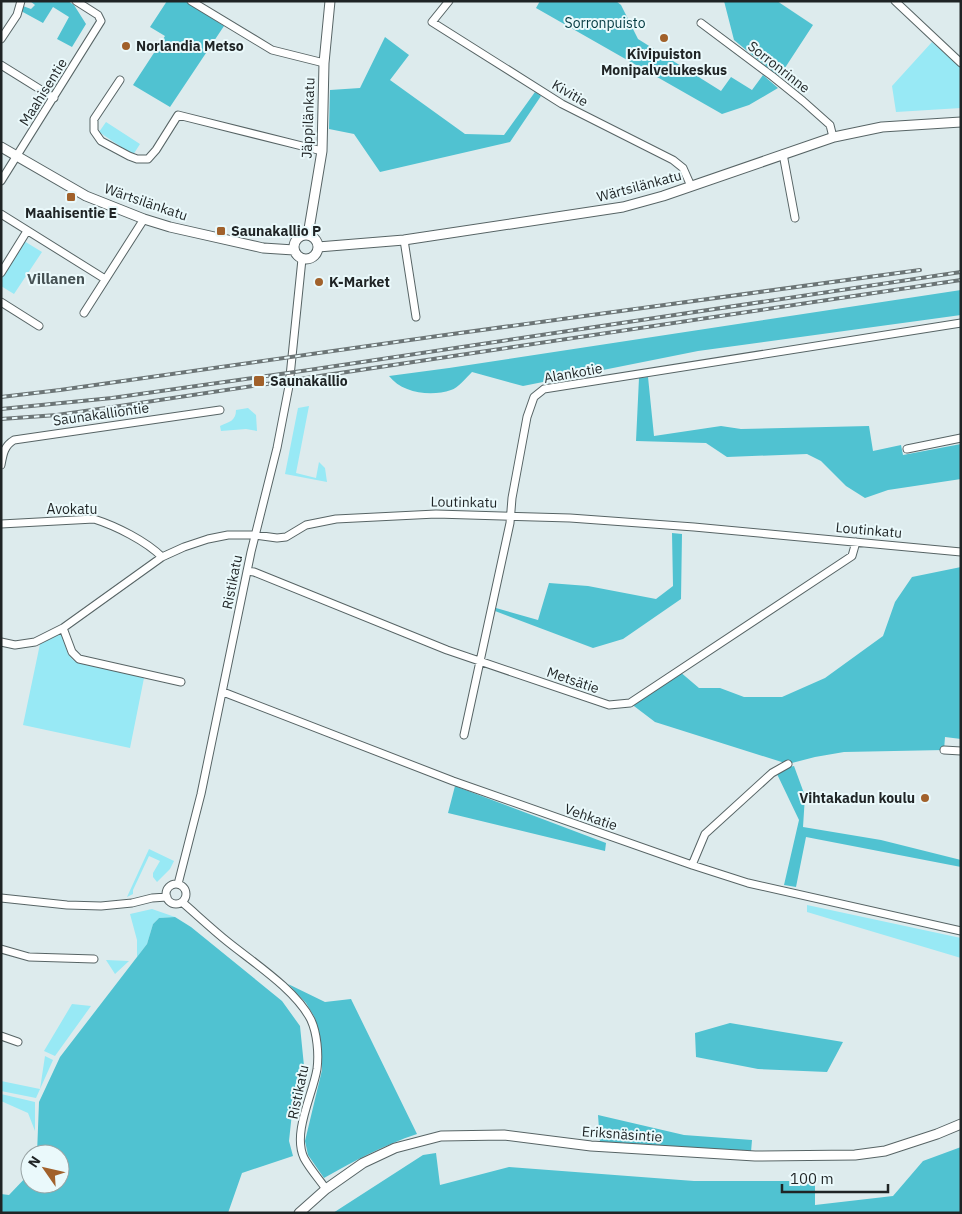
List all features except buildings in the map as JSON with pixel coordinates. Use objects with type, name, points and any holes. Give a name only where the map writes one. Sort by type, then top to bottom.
[{"type":"street","points":[[1,39],[16,15],[21,1]]},
{"type":"street","name":"Maahisentie","points":[[1,181],[18,157],[101,22],[98,15],[76,1]]},
{"type":"street","points":[[191,1],[272,50],[324,63]]},
{"type":"street","name":"Jäppilänkatu","points":[[308,235],[322,150],[324,63],[330,1]]},
{"type":"street","name":"Kivitie","points":[[450,1],[432,22],[562,104],[674,160],[683,168],[691,186]]},
{"type":"street","points":[[895,1],[961,63]]},
{"type":"street","name":"Sorronrinne","points":[[701,23],[803,101],[830,126],[832,137]]},
{"type":"street","points":[[1,65],[54,98]]},
{"type":"street","points":[[120,80],[94,119],[94,131],[101,141],[137,159],[148,158],[156,150],[178,116],[322,150]]},
{"type":"street","name":"Wärtsilänkatu","points":[[318,247],[404,240],[623,207],[664,196],[832,137],[882,127],[961,122]]},
{"type":"street","name":"Wärtsilänkatu","points":[[1,146],[86,196],[144,219],[170,227],[263,248],[294,250]]},
{"type":"street","points":[[783,154],[795,218]]},
{"type":"street","points":[[1,214],[105,279]]},
{"type":"street","points":[[84,313],[144,219]]},
{"type":"street","points":[[1,273],[27,231]]},
{"type":"street","points":[[302,235],[308,235],[316,240],[318,247],[314,256],[302,259],[296,255],[294,244],[302,235]]},
{"type":"street","points":[[404,240],[416,317]]},
{"type":"street","name":"Ristikatu","points":[[178,884],[201,794],[247,571],[277,448],[289,386],[302,259]]},
{"type":"street","points":[[1,302],[39,326]]},
{"type":"street","name":"Alankotie","points":[[464,735],[511,516],[512,498],[527,417],[534,398],[544,389],[961,323]]},
{"type":"street","name":"Saunakalliontie","points":[[1,465],[4,449],[14,440],[220,410]]},
{"type":"street","points":[[907,448],[961,438]]},
{"type":"street","name":"Loutinkatu","points":[[1,642],[15,645],[35,642],[63,628],[162,557],[208,539],[228,534],[286,537],[306,526],[336,519],[436,514],[511,516],[694,527],[961,552]]},
{"type":"street","name":"Avokatu","points":[[1,524],[94,519],[104,522],[149,545],[162,557]]},
{"type":"street","name":"Metsätie","points":[[247,571],[254,572],[358,613],[447,650],[609,706],[630,703],[852,556],[856,542]]},
{"type":"street","points":[[63,628],[72,652],[79,659],[181,682]]},
{"type":"street","name":"Vehkatie","points":[[223,692],[453,780],[692,865],[748,883],[960,929]]},
{"type":"street","points":[[944,750],[961,751]]},
{"type":"street","points":[[692,865],[706,834],[772,773],[788,764]]},
{"type":"street","points":[[178,884],[184,886],[186,891],[185,898],[182,902],[172,903],[166,894],[169,886],[178,884]]},
{"type":"street","points":[[2,899],[101,906],[167,897]]},
{"type":"street","name":"Ristikatu","points":[[182,902],[289,992],[302,1005],[312,1022],[317,1046],[317,1068],[300,1141],[304,1157],[326,1189]]},
{"type":"street","points":[[1,949],[30,957],[94,958]]},
{"type":"street","points":[[1,1036],[18,1042]]},
{"type":"street","name":"Eriksnäsintie","points":[[299,1213],[326,1189],[363,1163],[395,1148],[441,1136],[504,1135],[591,1146],[755,1156],[854,1155],[884,1151],[961,1124]]},
{"type":"shaded area","points":[[932,42],[961,68],[961,108],[896,112],[892,86]]},
{"type":"shaded area","points":[[106,122],[140,144],[133,155],[99,132]]},
{"type":"shaded area","points":[[24,241],[42,252],[14,294],[1,286],[1,277]]},
{"type":"shaded area","points":[[309,406],[296,473],[316,478],[319,462],[325,468],[327,482],[285,474],[298,408]]},
{"type":"shaded area","points":[[248,408],[256,415],[257,431],[246,429],[221,431],[220,426],[235,417],[236,410]]},
{"type":"shaded area","points":[[61,633],[68,654],[73,660],[144,678],[130,748],[23,725],[40,644]]},
{"type":"shaded area","points":[[149,849],[174,861],[170,869],[157,882],[153,877],[153,873],[160,861],[149,856],[133,890],[133,894],[127,897]]},
{"type":"shaded area","points":[[807,905],[961,938],[961,958],[807,912]]},
{"type":"shaded area","points":[[152,909],[175,917],[159,918],[153,924],[147,944],[137,957],[137,940],[130,914]]},
{"type":"shaded area","points":[[106,960],[129,961],[115,974]]},
{"type":"shaded area","points":[[72,1004],[91,1006],[55,1056],[44,1051]]},
{"type":"shaded area","points":[[45,1056],[53,1060],[36,1098],[1,1091],[1,1081],[40,1089]]},
{"type":"shaded area","points":[[1,1094],[35,1102],[35,1131],[28,1113],[1,1101]]},
{"type":"green space","points":[[30,1],[68,1],[74,5],[86,24],[72,47],[57,39],[69,17],[53,7],[43,23],[21,11],[23,6],[31,9],[35,5]]},
{"type":"green space","points":[[167,1],[186,1],[224,26],[170,107],[133,85],[165,36],[150,27]]},
{"type":"green space","name":"Sorronpuisto","points":[[540,1],[616,1],[621,5],[638,39],[721,91],[731,77],[752,90],[763,75],[778,88],[749,105],[722,114],[536,8]]},
{"type":"green space","points":[[724,1],[777,1],[813,25],[779,77],[734,40]]},
{"type":"green space","points":[[385,37],[409,55],[390,80],[465,134],[504,135],[535,92],[541,96],[510,142],[380,172],[354,134],[329,129],[330,90],[360,88]]},
{"type":"green space","points":[[961,290],[961,315],[698,351],[523,386],[472,372],[454,389],[426,393],[409,390],[389,376],[449,368]]},
{"type":"green space","points":[[648,377],[654,436],[721,426],[741,429],[869,426],[873,451],[901,445],[903,455],[961,444],[961,479],[888,490],[865,498],[846,486],[821,461],[807,454],[727,457],[706,443],[636,441],[639,378]]},
{"type":"green space","points":[[672,533],[682,534],[681,599],[623,639],[593,648],[495,611],[496,608],[538,620],[549,583],[588,586],[656,599],[673,586]]},
{"type":"green space","points":[[961,567],[961,739],[945,737],[944,750],[844,752],[788,764],[655,722],[630,703],[679,671],[699,688],[720,688],[744,697],[782,697],[825,678],[883,636],[895,602],[912,577]]},
{"type":"green space","points":[[794,766],[805,796],[803,827],[881,840],[961,860],[961,867],[806,837],[796,887],[784,885],[799,820],[777,774]]},
{"type":"green space","points":[[455,786],[606,843],[605,851],[448,813]]},
{"type":"green space","points":[[175,917],[191,927],[282,1001],[300,1026],[304,1066],[292,1113],[289,1141],[293,1156],[242,1173],[228,1213],[1,1213],[1,1194],[9,1195],[20,1183],[20,1194],[70,1194],[70,1144],[37,1144],[39,1102],[60,1057],[147,944],[153,924],[159,918]]},
{"type":"green space","points":[[288,984],[325,1002],[351,999],[417,1134],[369,1154],[324,1178],[308,1155],[305,1141],[322,1070],[321,1043],[315,1018],[306,1003]]},
{"type":"green space","points":[[730,1023],[843,1042],[827,1072],[758,1069],[696,1057],[695,1033]]},
{"type":"green space","points":[[598,1115],[684,1135],[752,1140],[751,1152],[600,1142]]},
{"type":"green space","points":[[961,1147],[961,1213],[333,1213],[423,1155],[436,1153],[440,1185],[509,1167],[694,1181],[815,1181],[815,1205],[893,1196],[923,1161]]},
{"type":"railway","points":[[1,397],[920,270]]},
{"type":"railway","points":[[1,409],[112,398],[309,370],[961,272]]},
{"type":"railway","points":[[1,419],[57,415],[113,407],[961,280]]},
{"type":"place","name":"Kivipuiston Monipalvelukeskus","points":[[664,38]]},
{"type":"place","name":"Norlandia Metso","points":[[126,46]]},
{"type":"place","name":"Maahisentie E","points":[[71,197]]},
{"type":"place","name":"Saunakallio P","points":[[221,231]]},
{"type":"place","name":"K-Market","points":[[319,282]]},
{"type":"place","name":"Saunakallio","points":[[259,381]]},
{"type":"place","name":"Vihtakadun koulu","points":[[925,798]]},
{"type":"district","name":"Villanen","points":[[56,278]]}]
